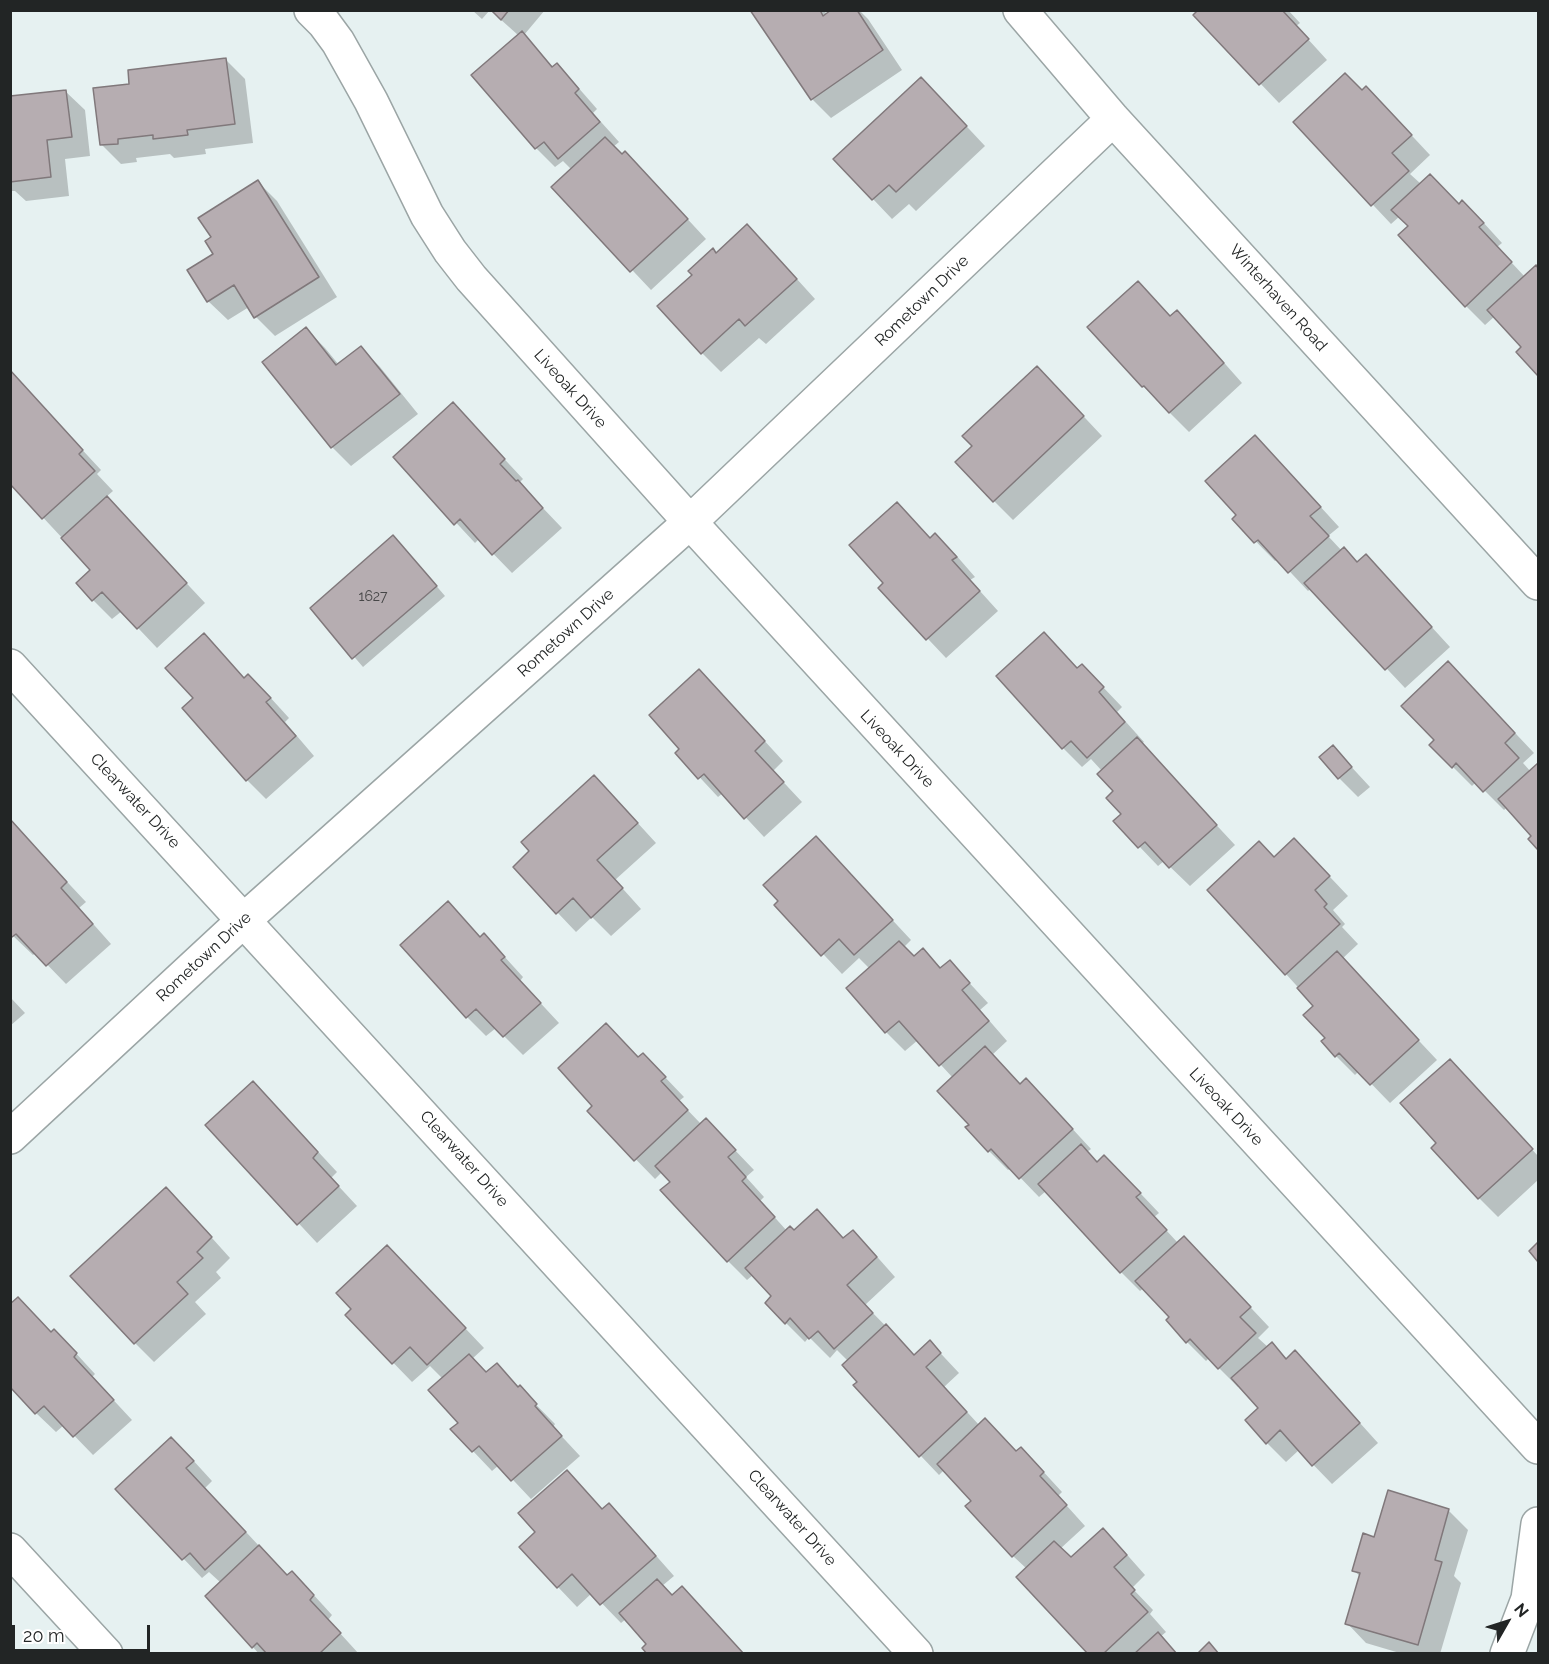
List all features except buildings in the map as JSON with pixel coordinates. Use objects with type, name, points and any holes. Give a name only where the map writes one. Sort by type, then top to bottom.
[{"type":"street","name":"Liveoak Drive","points":[[311,10],[338,42],[371,101],[427,215],[471,278],[690,522],[1539,1447]]},
{"type":"street","name":"Winterhaven Road","points":[[1020,10],[1113,119],[1539,583]]},
{"type":"street","name":"Rometown Drive","points":[[10,1137],[244,920],[690,522],[1113,119]]},
{"type":"street","name":"Clearwater Drive","points":[[10,666],[916,1653]]},
{"type":"street","points":[[1507,1653],[1528,1599],[1539,1524]]},
{"type":"street","points":[[10,1550],[106,1653]]}]
